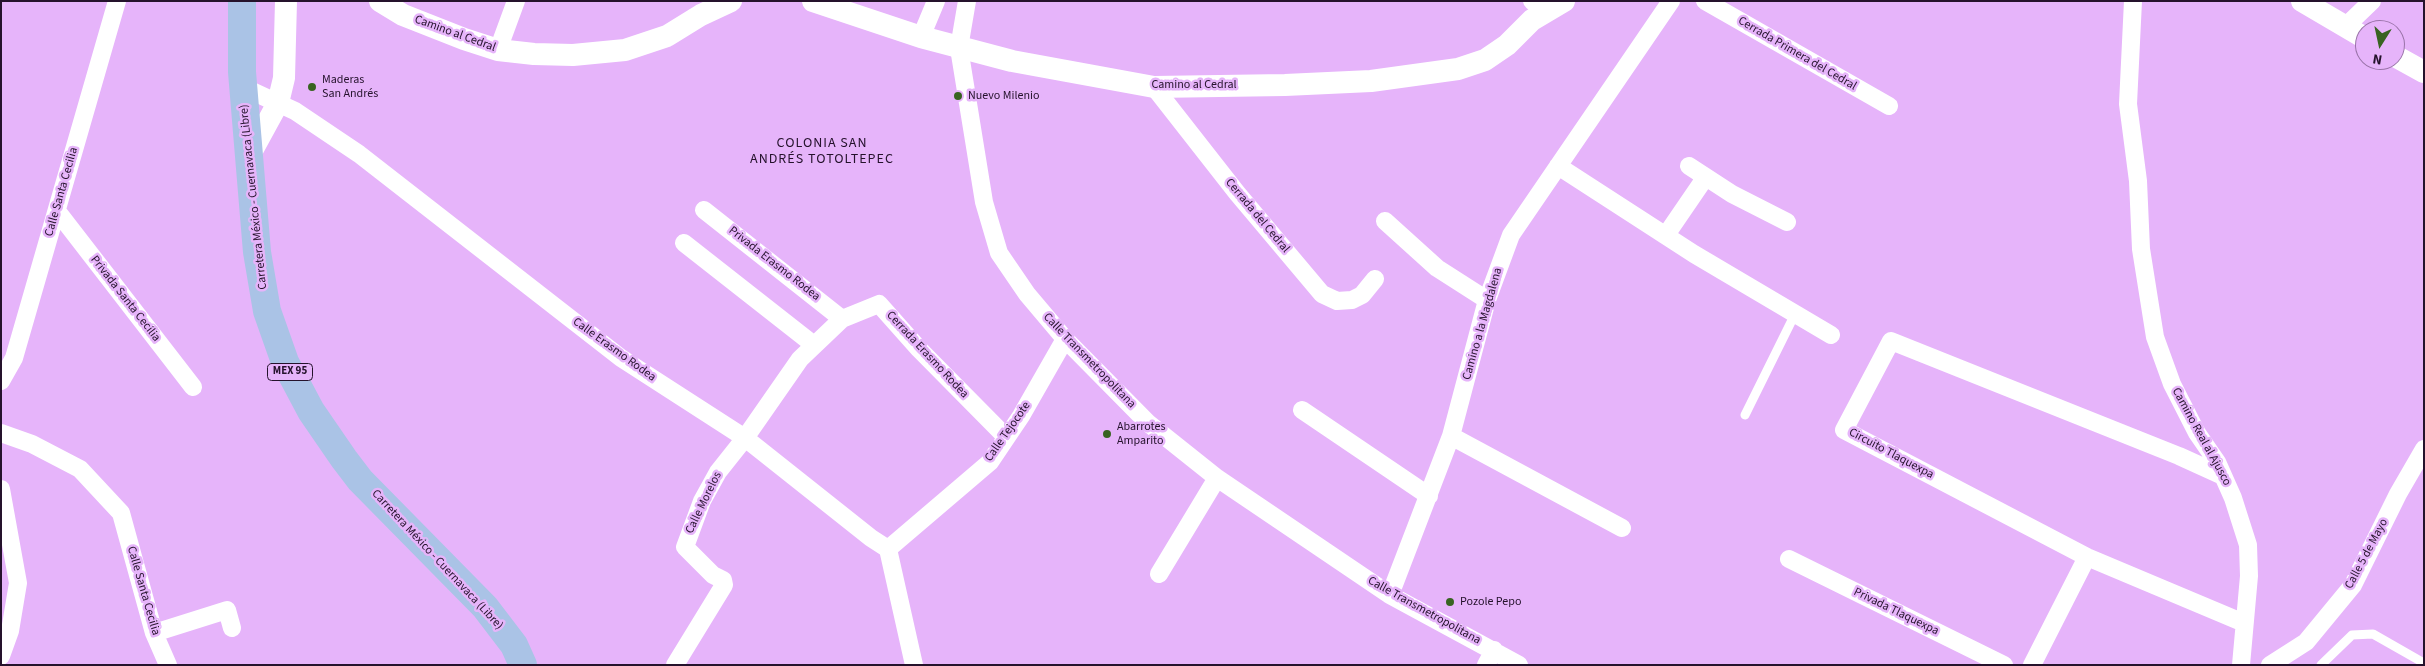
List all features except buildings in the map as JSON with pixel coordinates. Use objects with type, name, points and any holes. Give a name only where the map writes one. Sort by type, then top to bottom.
[{"type":"main road","name":"Carretera México - Cuernavaca (Libre)","points":[[242,1],[243,87],[257,252],[266,311],[285,362],[298,389],[326,435],[360,480],[484,607],[509,639],[523,665]]},
{"type":"street","name":"Calle Santa Cecilia","points":[[1,380],[14,358],[117,1]]},
{"type":"street","points":[[248,158],[278,103],[284,78],[286,1]]},
{"type":"street","name":"Camino al Cedral","points":[[380,1],[403,15],[498,50],[534,54],[573,55],[625,50],[667,36],[701,15],[731,1]]},
{"type":"street","points":[[498,50],[516,1]]},
{"type":"street","name":"Camino al Cedral","points":[[813,1],[921,37],[1012,61],[1154,86],[1371,82],[1458,69],[1485,60],[1506,45],[1547,5]]},
{"type":"street","points":[[921,37],[936,1]]},
{"type":"street","name":"Calle Transmetropolitana","points":[[967,1],[960,48],[984,202],[1000,253],[1026,294],[1065,339],[1148,423],[1217,478],[1390,595],[1490,657],[1519,665]]},
{"type":"street","name":"Camino a la Magdalena","points":[[1390,595],[1451,436],[1487,300],[1510,235],[1671,1]]},
{"type":"street","name":"Cerrada Primera del Cedral","points":[[1705,1],[1889,106]]},
{"type":"street","name":"Camino Real al Ajusco","points":[[2133,1],[2128,104],[2138,181],[2141,249],[2155,336],[2172,384],[2234,498],[2248,545],[2249,576],[2241,665]]},
{"type":"street","points":[[2302,1],[2355,32]]},
{"type":"street","points":[[2345,27],[2372,1]]},
{"type":"street","points":[[2405,62],[2424,72]]},
{"type":"street","name":"Cerrada del Cedral","points":[[1154,86],[1237,193],[1322,294],[1337,300],[1352,300],[1362,295],[1375,279]]},
{"type":"street","name":"Calle Erasmo Rodea","points":[[243,87],[295,111],[359,154],[621,358],[745,438],[864,533],[888,549]]},
{"type":"street","points":[[1558,166],[1694,254],[1831,335]]},
{"type":"street","points":[[1689,166],[1732,194],[1788,222]]},
{"type":"street","points":[[1666,235],[1705,178]]},
{"type":"street","name":"Privada Erasmo Rodea","points":[[704,210],[842,319]]},
{"type":"street","name":"Privada Santa Cecilia","points":[[57,211],[193,387]]},
{"type":"street","points":[[1385,221],[1438,268],[1487,300]]},
{"type":"street","points":[[684,243],[814,345]]},
{"type":"street","name":"Cerrada Erasmo Rodea","points":[[745,438],[800,359],[842,319],[879,304],[919,349],[1006,437]]},
{"type":"street","name":"Calle Tejocote","points":[[888,549],[990,462],[1036,391],[1065,339]]},
{"type":"street","name":"Circuito Tlaquexpa","points":[[2223,476],[2179,456],[1891,341],[1844,430],[2087,557],[2244,623]]},
{"type":"street","points":[[1302,410],[1429,496]]},
{"type":"street","name":"Calle Santa Cecilia","points":[[1,433],[32,444],[80,469],[121,513],[154,633],[168,665]]},
{"type":"street","points":[[1451,436],[1622,528]]},
{"type":"street","name":"Calle Morelos","points":[[675,665],[724,585],[723,580],[713,575],[686,550],[686,541],[718,472],[745,438]]},
{"type":"street","name":"Calle 5 de Mayo","points":[[2270,665],[2306,642],[2353,585],[2398,494],[2424,449]]},
{"type":"street","points":[[1159,574],[1217,478]]},
{"type":"street","points":[[1,489],[18,583],[10,631],[1,656]]},
{"type":"street","points":[[888,549],[914,665]]},
{"type":"street","points":[[2032,665],[2087,557]]},
{"type":"street","name":"Privada Tlaquexpa","points":[[1789,559],[2004,665]]},
{"type":"street","points":[[154,633],[227,610],[232,628]]},
{"type":"lane","points":[[1745,415],[1795,314]]},
{"type":"lane","points":[[2320,665],[2352,635],[2373,634],[2424,663]]},
{"type":"place","name":"Maderas San Andrés","points":[[312,87]]},
{"type":"place","name":"Nuevo Milenio","points":[[958,96]]},
{"type":"place","name":"Abarrotes Amparito","points":[[1107,434]]},
{"type":"place","name":"Pozole Pepo","points":[[1450,602]]},
{"type":"district","name":"COLONIA SAN ANDRÉS TOTOLTEPEC","points":[[822,152]]}]
